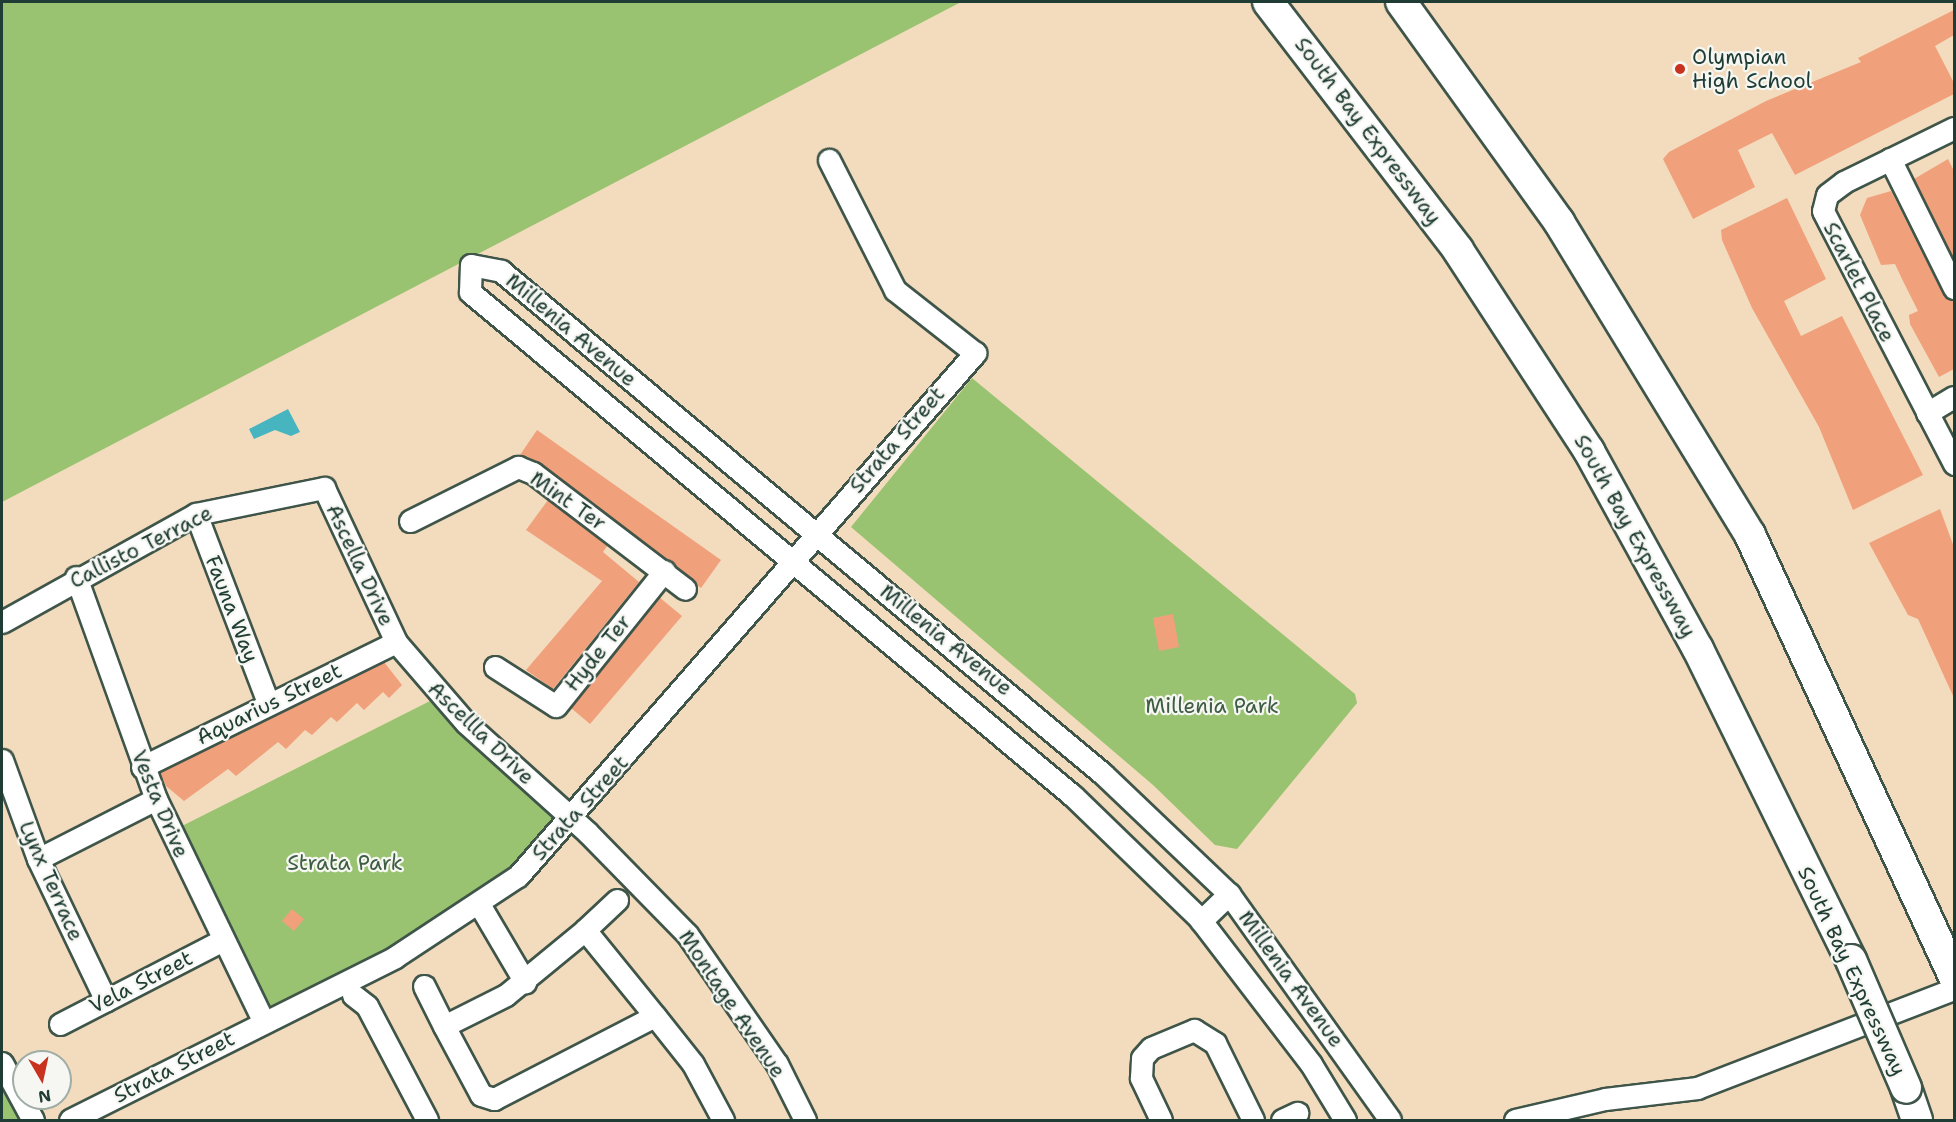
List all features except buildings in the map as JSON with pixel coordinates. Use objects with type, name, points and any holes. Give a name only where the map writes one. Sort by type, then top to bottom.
[{"type":"highway","name":"South Bay Expressway","points":[[1268,2],[1458,250],[1589,451],[1698,649],[1851,960],[1906,1088],[1917,1120]]},
{"type":"highway","points":[[1401,2],[1553,212],[1708,461],[1750,535],[1931,916],[1954,977]]},
{"type":"street","name":"Scarlet Place","points":[[1954,128],[1844,182],[1827,195],[1823,210],[1954,464]]},
{"type":"street","points":[[1890,159],[1954,288]]},
{"type":"street","name":"Strata Street","points":[[70,1120],[394,957],[473,908],[518,876],[571,819],[814,534],[975,353],[896,290],[829,160]]},
{"type":"street","name":"Millenia Avenue","points":[[1345,1120],[1311,1064],[1201,921],[1073,796],[470,292],[471,265],[501,271],[814,534],[1028,706],[1229,894],[1390,1120]]},
{"type":"street","points":[[1927,413],[1954,397]]},
{"type":"street","name":"Mint Ter","points":[[410,520],[518,467],[533,473],[685,588]]},
{"type":"street","name":"Callisto Terrace","points":[[2,622],[76,577],[196,514],[324,488]]},
{"type":"street","name":"Ascella Drive","points":[[324,488],[396,642]]},
{"type":"street","name":"Fauna Way","points":[[196,514],[268,703]]},
{"type":"street","name":"Hyde Ter","points":[[495,667],[556,706],[664,571]]},
{"type":"street","name":"Vesta Drive","points":[[76,577],[142,767],[264,1022]]},
{"type":"street","name":"Aquarius Street","points":[[142,767],[396,642]]},
{"type":"street","name":"Ascellla Drive","points":[[396,642],[466,723],[571,819]]},
{"type":"street","name":"Lynx Terrace","points":[[2,760],[38,859],[106,1001]]},
{"type":"street","points":[[38,859],[156,800]]},
{"type":"street","name":"Montage Avenue","points":[[571,819],[687,934],[777,1064],[805,1120]]},
{"type":"street","points":[[1201,921],[1229,894]]},
{"type":"street","points":[[444,1026],[525,982],[617,900]]},
{"type":"street","points":[[473,908],[507,945],[506,954],[525,982]]},
{"type":"street","points":[[585,930],[693,1064],[720,1119]]},
{"type":"street","name":"Vela Street","points":[[60,1024],[223,940]]},
{"type":"street","points":[[424,987],[481,1095],[494,1099],[655,1016]]},
{"type":"street","points":[[1515,1120],[1605,1099],[1697,1088],[1954,989]]},
{"type":"street","points":[[353,995],[367,1006],[427,1120]]},
{"type":"street","points":[[1161,1120],[1139,1070],[1146,1052],[1190,1030],[1209,1036],[1253,1120]]},
{"type":"street","points":[[2,1063],[33,1120]]},
{"type":"green space","points":[[2,2],[961,2],[2,502]]},
{"type":"green space","name":"Millenia Park","points":[[972,378],[1355,694],[1357,703],[1237,849],[1215,845],[1153,785],[851,527]]},
{"type":"green space","name":"Strata Park","points":[[440,696],[571,819],[518,876],[264,1022],[170,832]]},
{"type":"green space","points":[[2,1062],[12,1081],[12,1110],[28,1110],[33,1120],[2,1120]]},
{"type":"water","points":[[288,409],[300,432],[291,436],[275,430],[254,439],[249,429]]},
{"type":"place","name":"Olympian High School","points":[[1680,69]]}]
